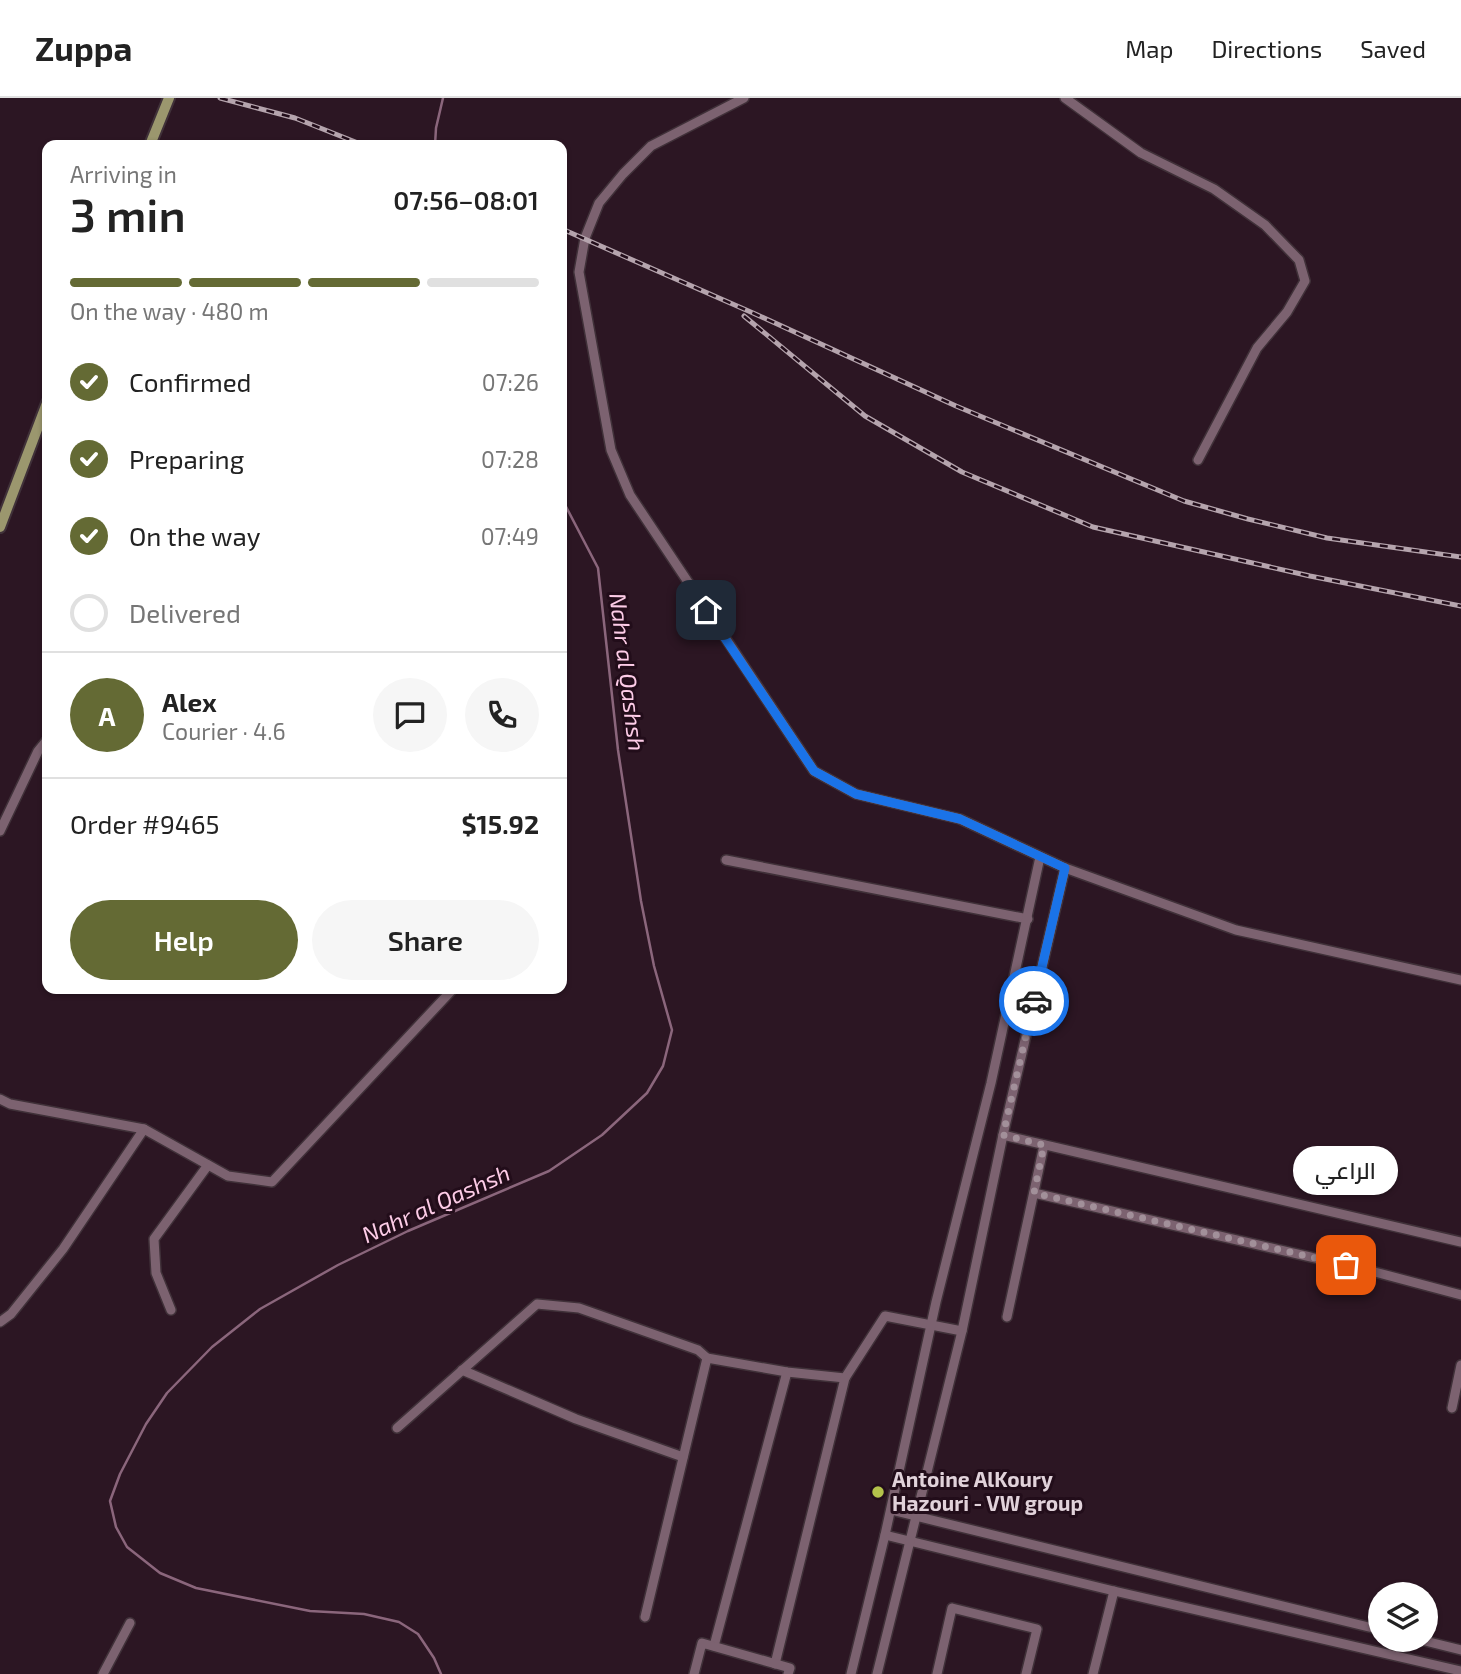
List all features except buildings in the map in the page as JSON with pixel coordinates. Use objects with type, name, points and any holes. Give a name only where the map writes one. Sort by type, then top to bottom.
[{"type":"main road","points":[[152,140],[169,98]]},
{"type":"main road","points":[[0,527],[42,415]]},
{"type":"street","points":[[744,98],[651,146],[623,174],[599,203],[585,238],[579,272],[611,450],[630,495],[814,771],[856,794],[960,819],[1065,868],[1236,930],[1461,980]]},
{"type":"street","points":[[1065,98],[1141,153],[1214,189],[1265,225],[1299,260],[1302,268],[1305,281],[1287,312],[1257,348],[1199,460]]},
{"type":"street","points":[[0,831],[42,746]]},
{"type":"street","points":[[851,1674],[891,1510],[930,1325],[991,1083],[1040,857]]},
{"type":"street","points":[[726,860],[1028,919]]},
{"type":"street","points":[[877,1674],[962,1331],[1003,1135],[1065,868]]},
{"type":"street","points":[[0,1099],[10,1104],[144,1129],[228,1176],[272,1182],[448,994]]},
{"type":"street","points":[[0,1322],[11,1314],[63,1249],[144,1129]]},
{"type":"street","points":[[1003,1135],[1461,1242]]},
{"type":"street","points":[[1007,1317],[1044,1145]]},
{"type":"street","points":[[171,1310],[156,1273],[154,1239],[208,1165]]},
{"type":"street","points":[[1034,1193],[1371,1271],[1461,1295]]},
{"type":"street","points":[[397,1428],[537,1304],[579,1308],[698,1350],[708,1358],[787,1372],[845,1378]]},
{"type":"street","points":[[775,1664],[845,1378],[885,1316],[962,1331]]},
{"type":"street","points":[[645,1617],[708,1358]]},
{"type":"street","points":[[1452,1408],[1461,1365]]},
{"type":"street","points":[[463,1370],[576,1419],[684,1457]]},
{"type":"street","points":[[714,1646],[787,1372]]},
{"type":"street","points":[[891,1510],[1368,1627]]},
{"type":"street","points":[[885,1535],[1461,1671]]},
{"type":"street","points":[[1093,1674],[1114,1591]]},
{"type":"street","points":[[937,1674],[952,1608],[1037,1629],[1026,1674]]},
{"type":"street","points":[[103,1674],[130,1623]]},
{"type":"street","points":[[694,1674],[702,1643],[790,1668],[788,1674]]},
{"type":"street","points":[[1438,1644],[1461,1650]]},
{"type":"waterway","name":"Nahr al Qashsh","points":[[435,140],[443,98]]},
{"type":"waterway","name":"Nahr al Qashsh","points":[[441,1674],[418,1634],[399,1622],[364,1614],[310,1611],[196,1588],[160,1573],[127,1547],[116,1527],[110,1501],[120,1474],[146,1424],[167,1393],[212,1347],[260,1309],[338,1265],[408,1231],[549,1171],[602,1135],[647,1093],[663,1066],[672,1030],[654,966],[641,901],[618,750],[598,568],[567,509]]},
{"type":"railway","points":[[220,98],[295,118],[350,140]]},
{"type":"railway","points":[[567,231],[956,406],[1184,501],[1327,538],[1461,557]]},
{"type":"railway","points":[[744,316],[865,416],[962,472],[1093,527],[1310,576],[1461,606]]},
{"type":"way so far","points":[[1034,1001],[1003,1135],[1044,1145],[1034,1193],[1346,1265]]},
{"type":"place","name":"الراعي","points":[[1346,1265]]},
{"type":"place","name":"Antoine AlKoury Hazouri - VW group","points":[[878,1492]]},
{"type":"route","points":[[706,610],[814,771],[856,794],[960,819],[1065,868],[1034,1001]]}]
